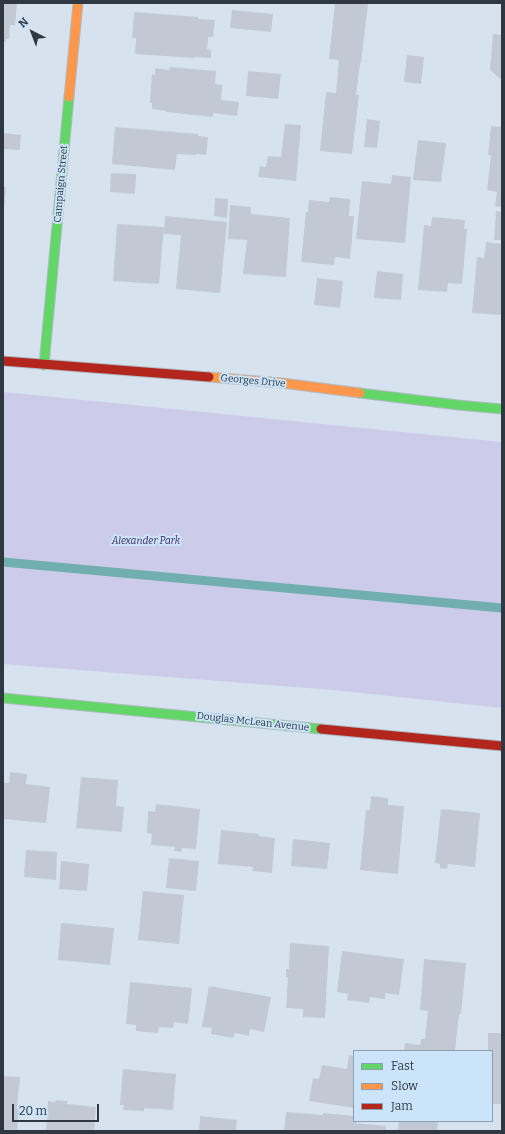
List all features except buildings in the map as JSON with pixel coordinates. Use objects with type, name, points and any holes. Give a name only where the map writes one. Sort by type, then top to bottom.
[{"type":"street","name":"Campaign Street","points":[[44,364],[78,3]]},
{"type":"street","name":"Georges Drive","points":[[3,361],[282,383],[502,409]]},
{"type":"street","name":"Douglas McLean Avenue","points":[[3,698],[502,746]]},
{"type":"green space","name":"Alexander Park","points":[[3,392],[502,442],[502,708],[333,690],[3,664]]},
{"type":"waterway","points":[[3,562],[502,608]]},
{"type":"traffic: fast","points":[[44,365],[69,97]]},
{"type":"traffic: fast","points":[[360,393],[502,409]]},
{"type":"traffic: fast","points":[[3,698],[321,729]]},
{"type":"traffic: slow","points":[[69,97],[78,3]]},
{"type":"traffic: slow","points":[[209,377],[282,383],[360,393]]},
{"type":"traffic: jam","points":[[3,361],[209,377]]},
{"type":"traffic: jam","points":[[321,729],[502,746]]}]
